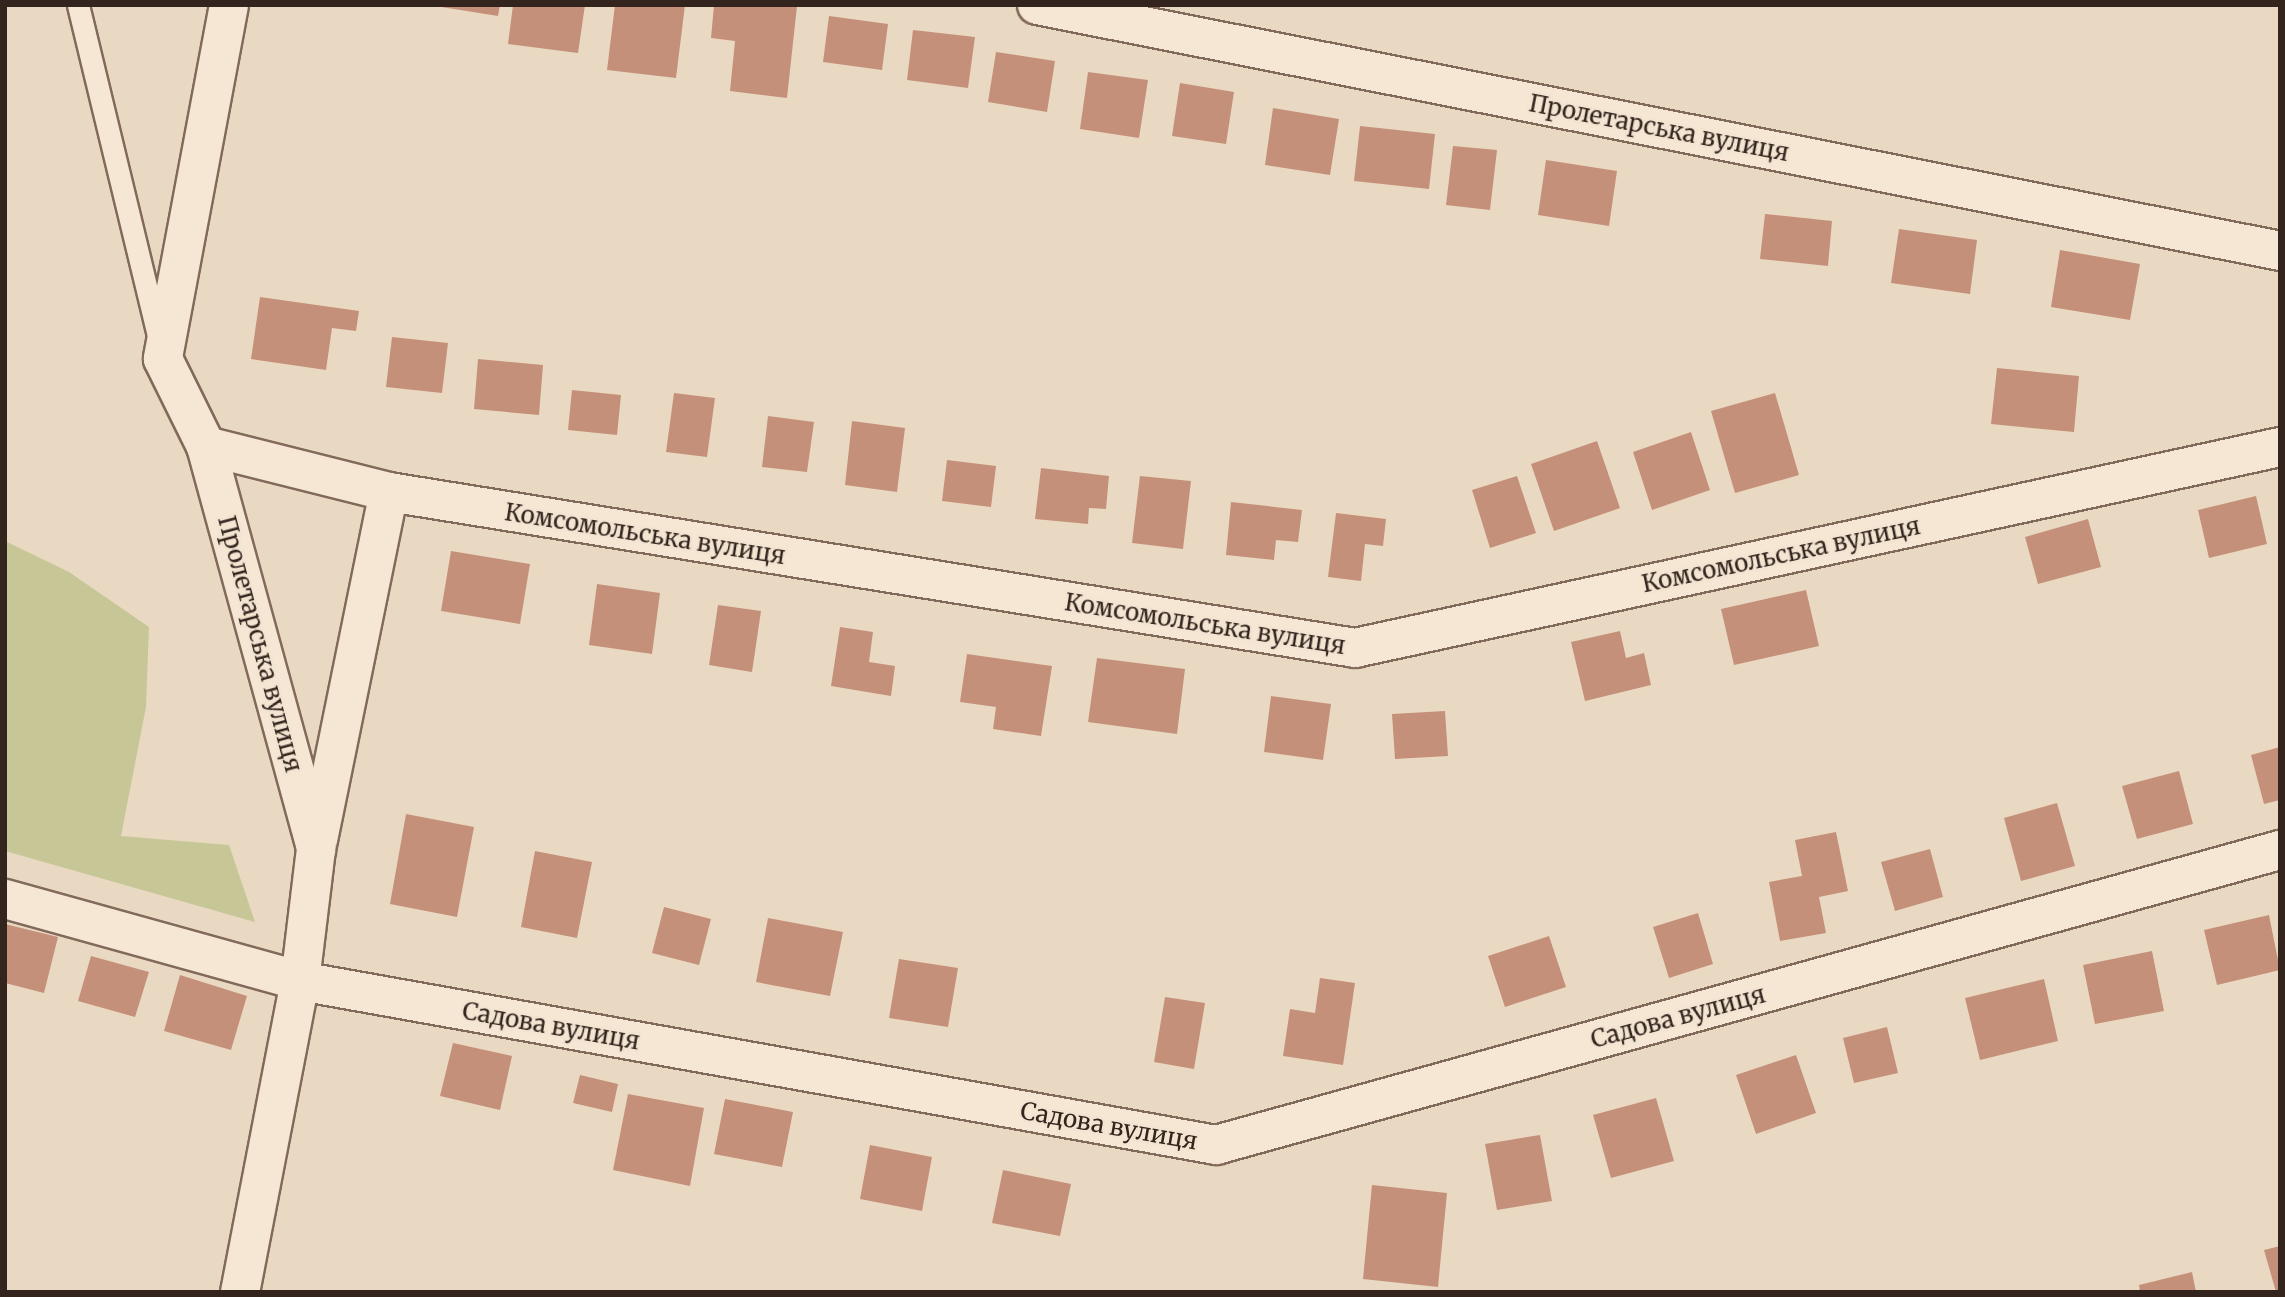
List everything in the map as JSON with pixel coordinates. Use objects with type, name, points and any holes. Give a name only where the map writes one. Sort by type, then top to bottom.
[{"type":"street","points":[[163,359],[229,5]]},
{"type":"street","name":"Пролетарська вулиця","points":[[1037,5],[2280,251]]},
{"type":"street","name":"Пролетарська вулиця","points":[[163,359],[206,446],[316,849],[300,981],[240,1292]]},
{"type":"street","name":"Комсомольська вулиця","points":[[206,446],[389,492],[1355,648],[2280,447]]},
{"type":"street","points":[[316,849],[389,492]]},
{"type":"street","name":"Садова вулиця","points":[[5,899],[300,981],[1216,1145],[2280,850]]},
{"type":"lane","points":[[78,5],[163,359]]},
{"type":"shaded area","points":[[5,541],[69,572],[149,627],[146,707],[121,836],[229,845],[255,922],[5,851]]},
{"type":"building","points":[[429,5],[500,5],[498,16]]},
{"type":"building","points":[[513,5],[585,5],[578,53],[508,44]]},
{"type":"building","points":[[615,5],[685,5],[676,78],[607,70]]},
{"type":"building","points":[[714,5],[797,6],[787,98],[730,91],[735,41],[711,38]]},
{"type":"building","points":[[829,16],[888,24],[882,70],[823,62]]},
{"type":"building","points":[[913,30],[975,37],[968,88],[907,80]]},
{"type":"building","points":[[996,52],[1055,61],[1047,112],[988,102]]},
{"type":"building","points":[[1088,72],[1148,80],[1139,138],[1080,129]]},
{"type":"building","points":[[1180,83],[1234,92],[1226,144],[1172,136]]},
{"type":"building","points":[[1273,108],[1339,119],[1330,175],[1265,165]]},
{"type":"building","points":[[1360,126],[1435,134],[1429,189],[1354,181]]},
{"type":"building","points":[[1453,146],[1497,150],[1490,210],[1446,205]]},
{"type":"building","points":[[1546,160],[1617,171],[1609,226],[1538,215]]},
{"type":"building","points":[[1765,214],[1832,221],[1828,266],[1760,259]]},
{"type":"building","points":[[1899,229],[1977,240],[1970,294],[1891,283]]},
{"type":"building","points":[[2060,250],[2140,264],[2130,320],[2051,307]]},
{"type":"building","points":[[260,297],[359,311],[356,331],[332,328],[326,370],[251,359]]},
{"type":"building","points":[[392,337],[448,343],[442,393],[386,387]]},
{"type":"building","points":[[478,359],[543,365],[539,415],[474,409]]},
{"type":"building","points":[[1997,368],[2079,376],[2074,432],[1991,424]]},
{"type":"building","points":[[572,390],[621,395],[617,435],[568,430]]},
{"type":"building","points":[[674,393],[715,398],[707,457],[666,452]]},
{"type":"building","points":[[1775,393],[1799,475],[1735,493],[1711,411]]},
{"type":"building","points":[[768,416],[814,422],[807,472],[762,467]]},
{"type":"building","points":[[852,421],[905,428],[897,492],[845,485]]},
{"type":"building","points":[[1691,432],[1710,490],[1652,510],[1633,452]]},
{"type":"building","points":[[1597,441],[1620,508],[1554,531],[1531,464]]},
{"type":"building","points":[[947,460],[996,466],[991,507],[942,501]]},
{"type":"building","points":[[1041,468],[1109,476],[1106,509],[1089,508],[1088,524],[1035,519]]},
{"type":"building","points":[[1140,476],[1191,481],[1183,549],[1132,543]]},
{"type":"building","points":[[1517,476],[1536,533],[1490,548],[1472,490]]},
{"type":"building","points":[[2256,496],[2267,544],[2209,558],[2198,510]]},
{"type":"building","points":[[1231,502],[1302,510],[1298,542],[1276,540],[1274,560],[1226,555]]},
{"type":"building","points":[[1336,513],[1386,519],[1383,546],[1365,544],[1361,581],[1328,577]]},
{"type":"building","points":[[2088,519],[2101,567],[2038,584],[2025,537]]},
{"type":"building","points":[[451,551],[530,564],[520,624],[441,611]]},
{"type":"building","points":[[597,584],[660,593],[652,654],[589,645]]},
{"type":"building","points":[[1806,590],[1819,646],[1734,665],[1721,609]]},
{"type":"building","points":[[718,605],[761,611],[752,672],[709,665]]},
{"type":"building","points":[[840,627],[873,632],[869,662],[895,666],[891,696],[831,686]]},
{"type":"building","points":[[1620,631],[1626,658],[1644,653],[1651,685],[1585,701],[1571,642]]},
{"type":"building","points":[[967,654],[1052,666],[1041,736],[993,729],[996,707],[960,702]]},
{"type":"building","points":[[1097,658],[1185,669],[1177,734],[1088,722]]},
{"type":"building","points":[[1271,696],[1331,704],[1323,760],[1264,752]]},
{"type":"building","points":[[1445,711],[1448,756],[1395,759],[1392,714]]},
{"type":"building","points":[[2280,747],[2280,800],[2264,804],[2251,755]]},
{"type":"building","points":[[2179,771],[2193,824],[2137,839],[2122,786]]},
{"type":"building","points":[[2057,803],[2075,866],[2021,881],[2004,818]]},
{"type":"building","points":[[406,814],[474,827],[457,917],[390,904]]},
{"type":"building","points":[[1836,832],[1848,891],[1819,897],[1826,933],[1780,941],[1769,882],[1802,876],[1795,840]]},
{"type":"building","points":[[1930,849],[1943,897],[1895,911],[1881,862]]},
{"type":"building","points":[[535,851],[592,862],[577,938],[521,927]]},
{"type":"building","points":[[664,907],[711,919],[699,965],[652,953]]},
{"type":"building","points":[[1698,913],[1713,964],[1669,978],[1653,927]]},
{"type":"building","points":[[2269,915],[2280,970],[2217,985],[2204,930]]},
{"type":"building","points":[[768,918],[843,932],[830,996],[756,982]]},
{"type":"building","points":[[5,924],[58,937],[44,993],[5,983]]},
{"type":"building","points":[[1549,936],[1566,987],[1505,1007],[1488,956]]},
{"type":"building","points":[[2152,951],[2164,1011],[2095,1024],[2083,965]]},
{"type":"building","points":[[91,956],[149,972],[135,1017],[78,1001]]},
{"type":"building","points":[[899,959],[958,968],[948,1027],[889,1018]]},
{"type":"building","points":[[180,975],[247,996],[231,1050],[164,1031]]},
{"type":"building","points":[[1320,978],[1355,983],[1343,1065],[1283,1056],[1290,1009],[1315,1013]]},
{"type":"building","points":[[2044,979],[2058,1041],[1980,1060],[1965,998]]},
{"type":"building","points":[[1165,997],[1205,1003],[1194,1069],[1154,1062]]},
{"type":"building","points":[[1887,1027],[1898,1073],[1854,1083],[1843,1038]]},
{"type":"building","points":[[453,1043],[512,1056],[500,1110],[440,1096]]},
{"type":"building","points":[[1796,1055],[1816,1113],[1756,1134],[1736,1075]]},
{"type":"building","points":[[580,1075],[618,1084],[612,1112],[573,1103]]},
{"type":"building","points":[[628,1094],[704,1108],[690,1186],[613,1170]]},
{"type":"building","points":[[1656,1098],[1674,1161],[1611,1178],[1593,1115]]},
{"type":"building","points":[[725,1099],[793,1112],[782,1167],[714,1154]]},
{"type":"building","points":[[1540,1135],[1552,1201],[1497,1210],[1485,1144]]},
{"type":"building","points":[[870,1145],[932,1157],[922,1211],[860,1199]]},
{"type":"building","points":[[1003,1170],[1071,1184],[1060,1236],[992,1223]]},
{"type":"building","points":[[1372,1185],[1447,1193],[1438,1287],[1363,1279]]},
{"type":"building","points":[[2280,1246],[2280,1292],[2276,1292],[2264,1250]]},
{"type":"building","points":[[2192,1272],[2196,1292],[2140,1292],[2139,1285]]}]
